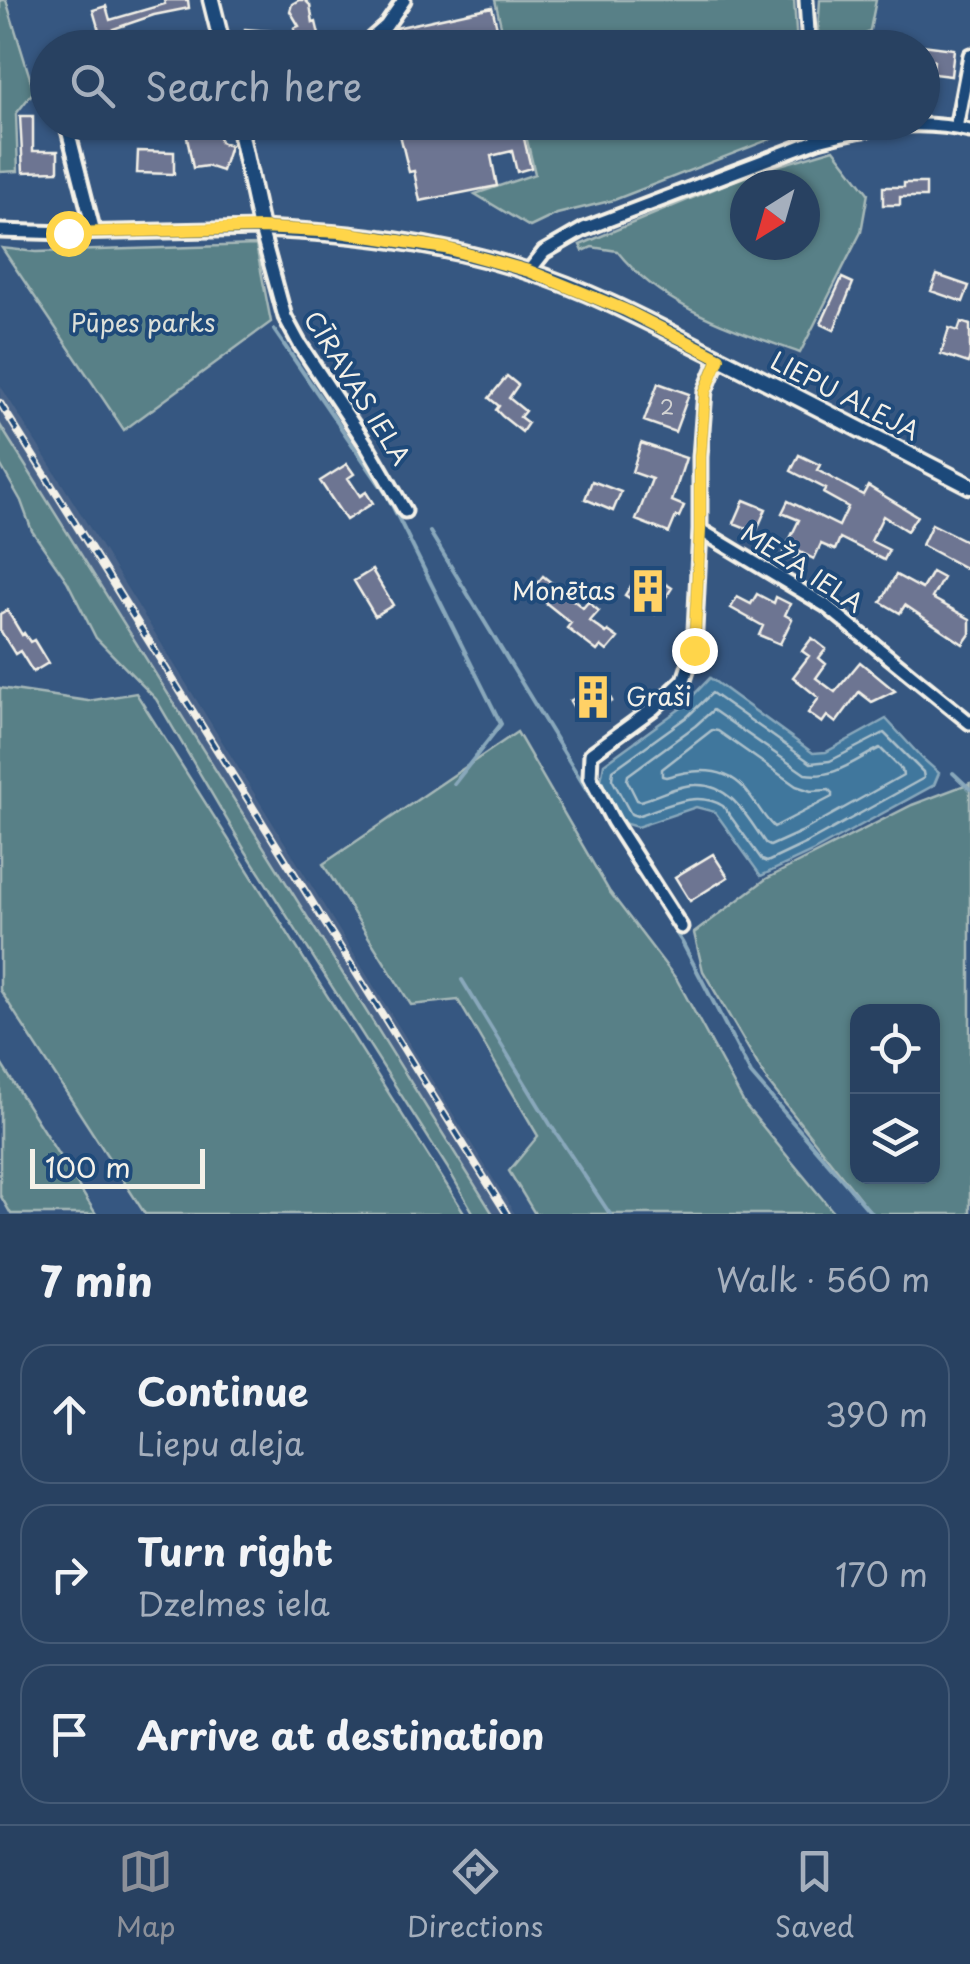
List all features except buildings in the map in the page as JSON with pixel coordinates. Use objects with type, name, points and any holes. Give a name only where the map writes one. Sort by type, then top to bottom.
[{"type":"street","points":[[211,0],[218,30]]},
{"type":"street","points":[[381,30],[404,0]]},
{"type":"street","points":[[806,0],[808,30]]},
{"type":"street","points":[[956,128],[970,55]]},
{"type":"street","points":[[940,128],[970,131]]},
{"type":"street","points":[[71,140],[94,232]]},
{"type":"street","points":[[242,140],[261,228]]},
{"type":"street","points":[[529,271],[544,252],[584,230],[818,140]]},
{"type":"street","name":"LIEPU ALEJA","points":[[0,231],[261,228],[340,232],[445,248],[529,271],[625,310],[970,486]]},
{"type":"street","name":"CĪRAVAS IELA","points":[[261,228],[285,317],[405,511]]},
{"type":"street","points":[[681,927],[613,821],[590,777],[590,765],[591,754],[654,708],[684,680],[694,650],[705,392],[719,358]]},
{"type":"street","name":"MEŽA IELA","points":[[700,530],[824,605],[970,723]]},
{"type":"shaded area","points":[[0,385],[515,1214],[493,1214],[236,806],[0,425]]},
{"type":"green space","points":[[0,0],[6,0],[30,78],[30,96],[16,114],[18,171],[0,172]]},
{"type":"green space","points":[[495,0],[794,0],[796,30],[502,30]]},
{"type":"green space","points":[[820,0],[876,0],[870,30],[818,30]]},
{"type":"green space","points":[[527,140],[768,140],[614,200],[557,214],[530,227],[475,194],[535,174]]},
{"type":"green space","points":[[834,149],[868,193],[861,232],[800,353],[701,315],[656,288],[617,251],[592,247],[583,251],[580,245],[730,182],[730,260],[820,260],[820,170],[764,170]]},
{"type":"green space","name":"Pūpes parks","points":[[256,245],[271,322],[124,430],[2,248],[36,252]]},
{"type":"green space","points":[[0,425],[493,1214],[474,1214],[243,847],[156,699],[96,638],[67,581],[32,531],[21,501],[0,464]]},
{"type":"green space","points":[[0,688],[88,701],[136,693],[465,1214],[145,1214],[0,990]]},
{"type":"green space","points":[[517,732],[609,891],[677,980],[745,1105],[835,1214],[535,1214],[509,1171],[538,1136],[458,1000],[411,1005],[323,864]]},
{"type":"green space","points":[[970,783],[970,1214],[872,1214],[768,1082],[703,971],[694,933],[766,879],[912,805]]},
{"type":"green space","points":[[0,1062],[96,1214],[11,1214],[0,1195]]},
{"type":"water","points":[[710,678],[813,753],[826,752],[886,719],[939,773],[934,785],[761,876],[715,812],[696,807],[637,827],[623,823],[601,780],[604,764],[681,708]]},
{"type":"waterway","points":[[274,330],[387,495],[501,724],[454,784]]},
{"type":"waterway","points":[[430,532],[633,866]]},
{"type":"waterway","points":[[953,773],[970,789]]},
{"type":"waterway","points":[[642,879],[682,942],[751,1074],[872,1214]]},
{"type":"waterway","points":[[462,980],[610,1214]]},
{"type":"railway","points":[[0,403],[507,1214]]},
{"type":"place","name":"Monētas","points":[[648,591]]},
{"type":"place","name":"Graši","points":[[593,697]]},
{"type":"route","points":[[68,233],[261,228],[340,232],[445,248],[529,271],[625,310],[719,358],[705,392],[694,650]]}]
